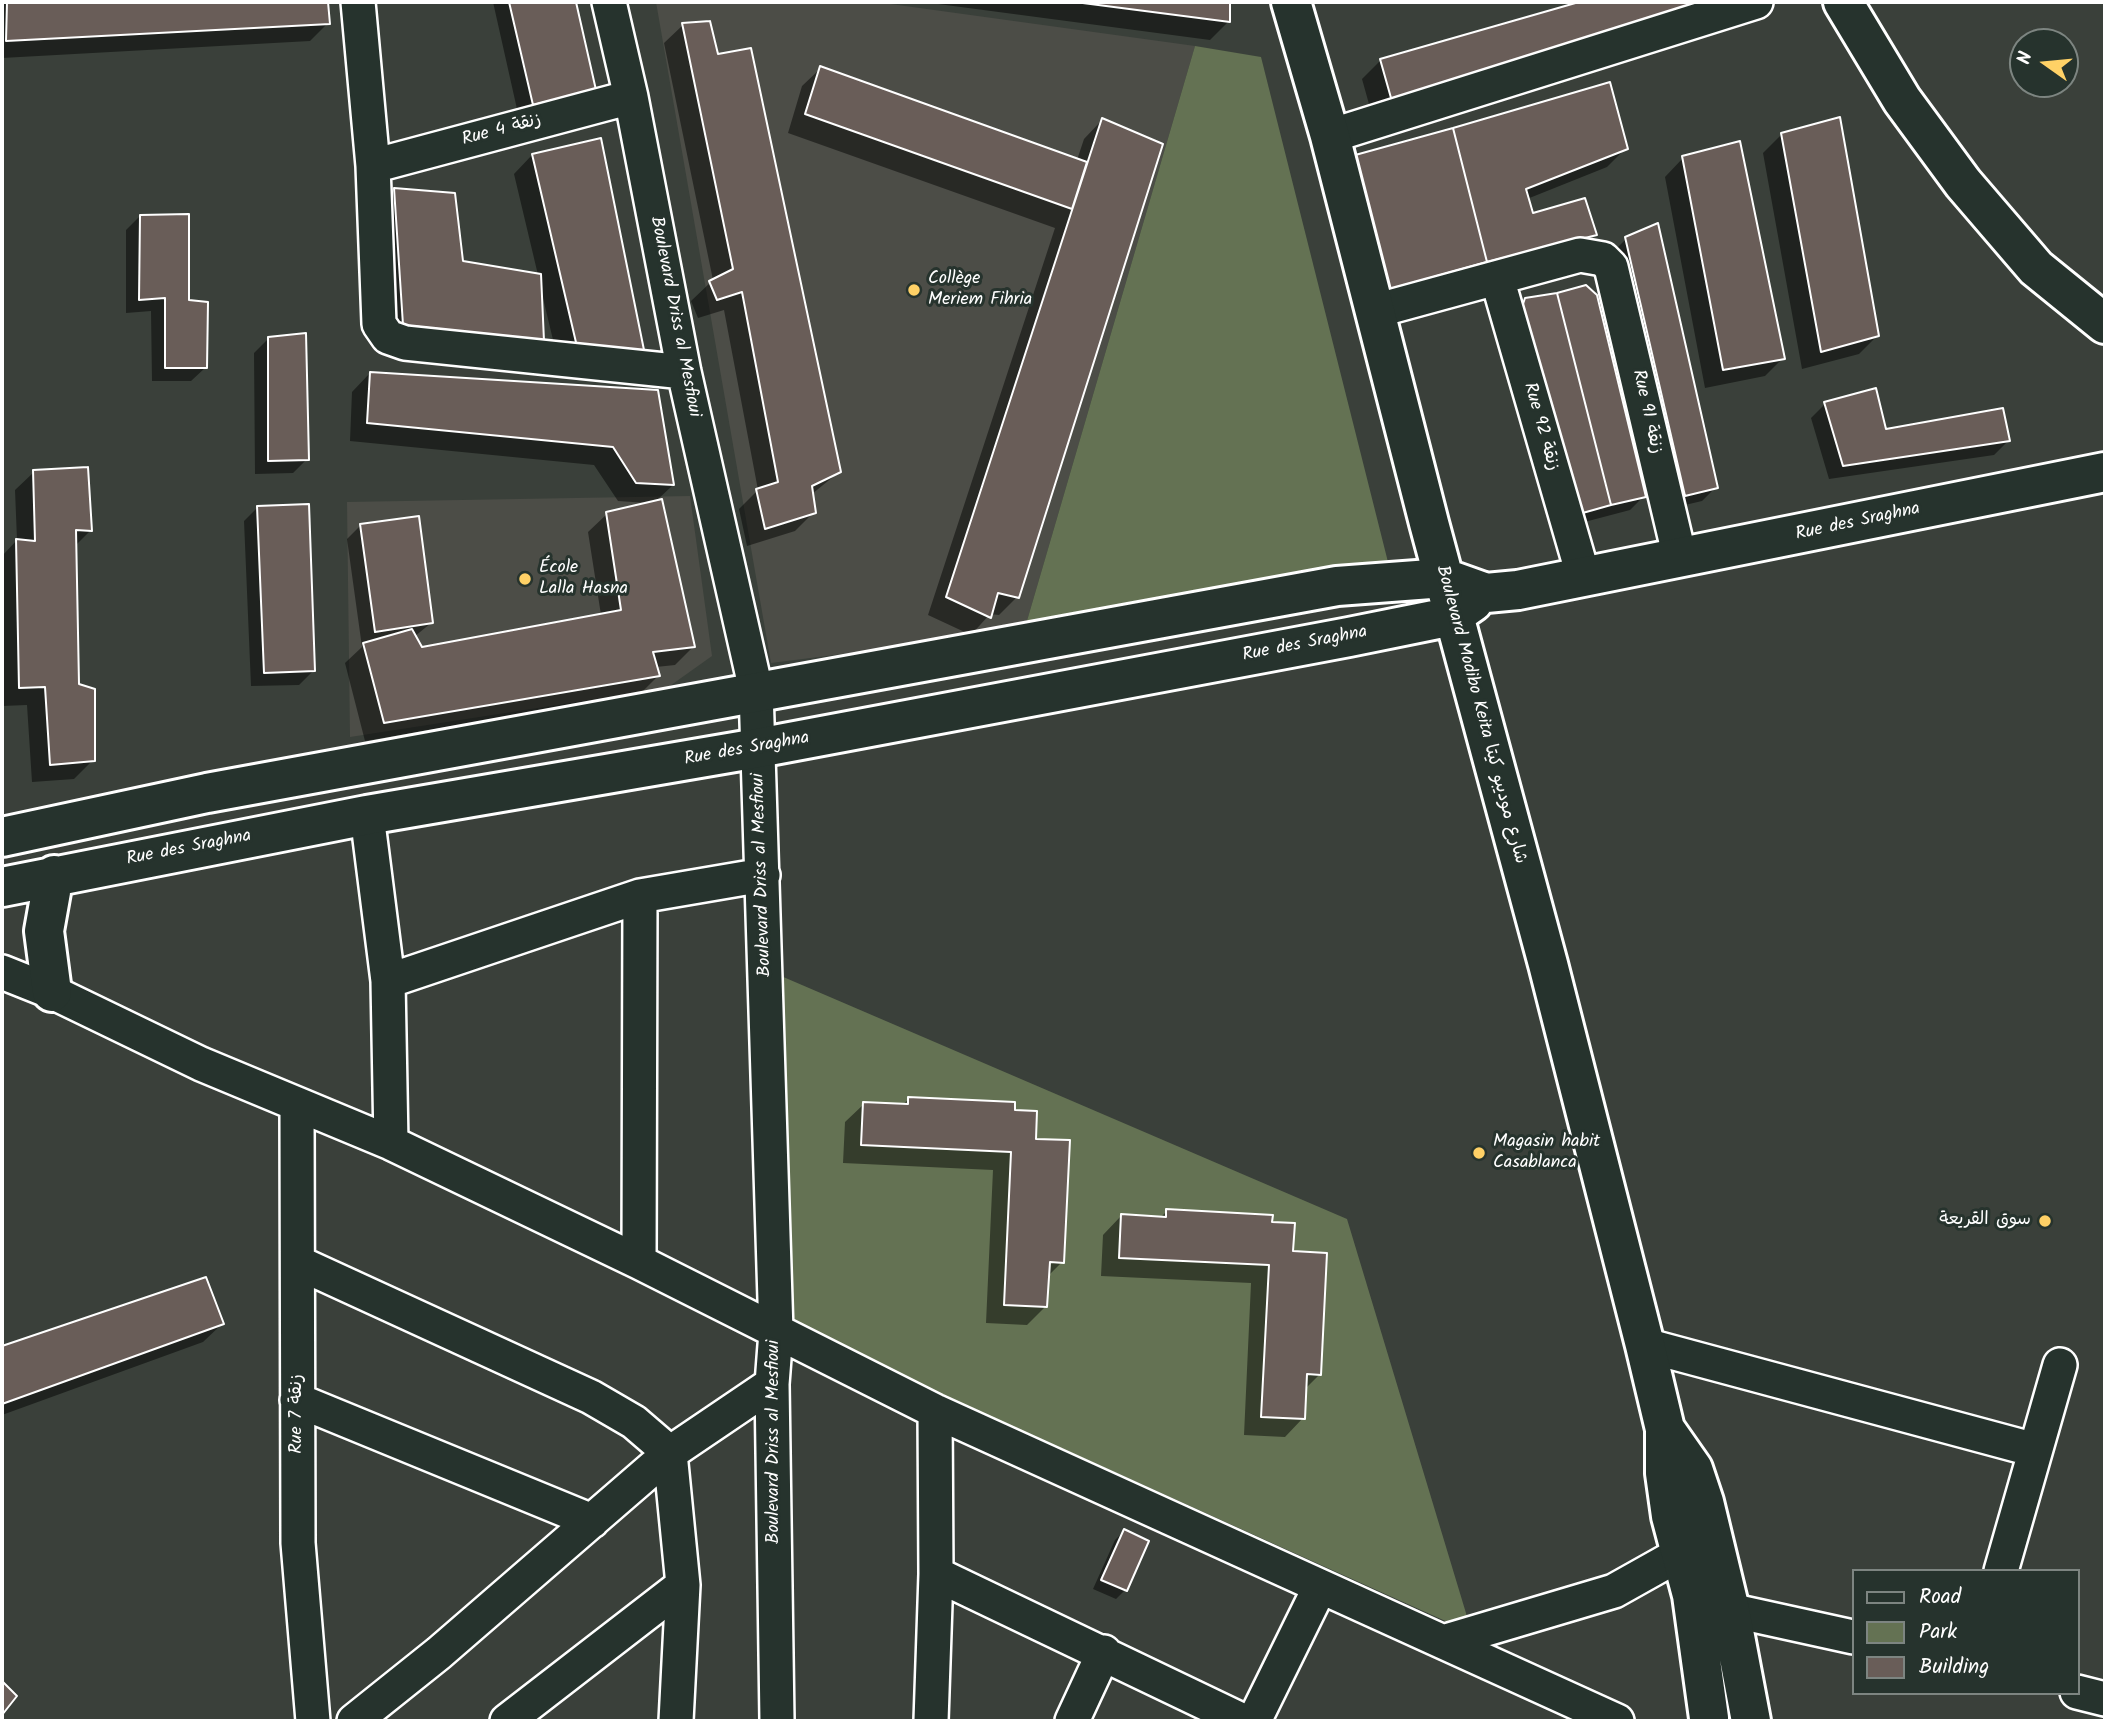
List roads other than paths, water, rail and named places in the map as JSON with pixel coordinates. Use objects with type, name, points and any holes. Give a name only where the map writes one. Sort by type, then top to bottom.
[{"type":"street","points":[[358,2],[373,166],[379,324],[388,337],[405,343],[684,372]]},
{"type":"street","name":"Boulevard Driss al Mesfioui","points":[[609,2],[631,97],[684,372],[756,690],[776,1332],[772,1384],[776,1721]]},
{"type":"street","name":"Boulevard Modibo Keita شارع موديبو كيتا","points":[[1291,2],[1330,136],[1453,616],[1548,964],[1645,1345],[1665,1429],[1665,1473],[1680,1554],[1694,1604],[1718,1720]]},
{"type":"street","points":[[1330,136],[1756,2]]},
{"type":"street","points":[[1843,2],[1902,100],[1963,183],[2036,268],[2105,324]]},
{"type":"street","name":"Rue 4 زنقة","points":[[373,166],[631,97]]},
{"type":"street","name":"Rue 91 زنقة","points":[[1497,278],[1580,255],[1604,259],[1611,267],[1680,558]]},
{"type":"street","points":[[1375,311],[1497,278]]},
{"type":"street","name":"Rue 92 زنقة","points":[[1497,278],[1583,575]]},
{"type":"street","name":"Rue des Sraghna","points":[[2,837],[207,793],[756,690],[1337,586],[1444,578],[1486,593],[1518,590],[2105,472]]},
{"type":"street","name":"Rue des Sraghna","points":[[2,887],[367,816],[758,748],[1453,616],[1486,593]]},
{"type":"street","points":[[367,816],[388,981],[391,1143]]},
{"type":"street","points":[[51,992],[44,931],[54,875]]},
{"type":"street","points":[[388,981],[640,896],[762,875]]},
{"type":"street","points":[[639,1262],[640,896]]},
{"type":"street","points":[[2,972],[51,992],[201,1064],[391,1143],[639,1262],[935,1411],[1617,1721]]},
{"type":"street","name":"Rue 7 زنقة","points":[[297,1105],[298,1543],[313,1721]]},
{"type":"street","points":[[299,1263],[591,1397],[634,1422],[670,1453],[683,1585],[676,1721]]},
{"type":"street","points":[[1645,1345],[2035,1450]]},
{"type":"street","points":[[2002,1569],[2060,1365]]},
{"type":"street","points":[[354,1721],[670,1453],[772,1384]]},
{"type":"street","points":[[298,1400],[592,1521]]},
{"type":"street","points":[[931,1721],[936,1574],[935,1411]]},
{"type":"street","name":"Boulevard Modibo Keita شارع موديبو كيتا","points":[[1665,1429],[1693,1469],[1730,1610],[1751,1721]]},
{"type":"street","points":[[1446,1641],[1614,1591],[1680,1554]]},
{"type":"street","points":[[936,1574],[1104,1652],[1243,1721]]},
{"type":"street","points":[[507,1721],[683,1585]]},
{"type":"street","points":[[1254,1721],[1320,1587]]},
{"type":"street","points":[[1730,1610],[1852,1637]]},
{"type":"street","points":[[1072,1721],[1104,1652]]},
{"type":"street","points":[[2079,1692],[2105,1699]]},
{"type":"place","name":"Collège Meriem Fihria","points":[[914,290]]},
{"type":"place","name":"École Lalla Hasna","points":[[525,579]]},
{"type":"place","name":"Magasin habit Casablanca","points":[[1479,1153]]},
{"type":"place","name":"سوق القريعة","points":[[2045,1221]]}]
